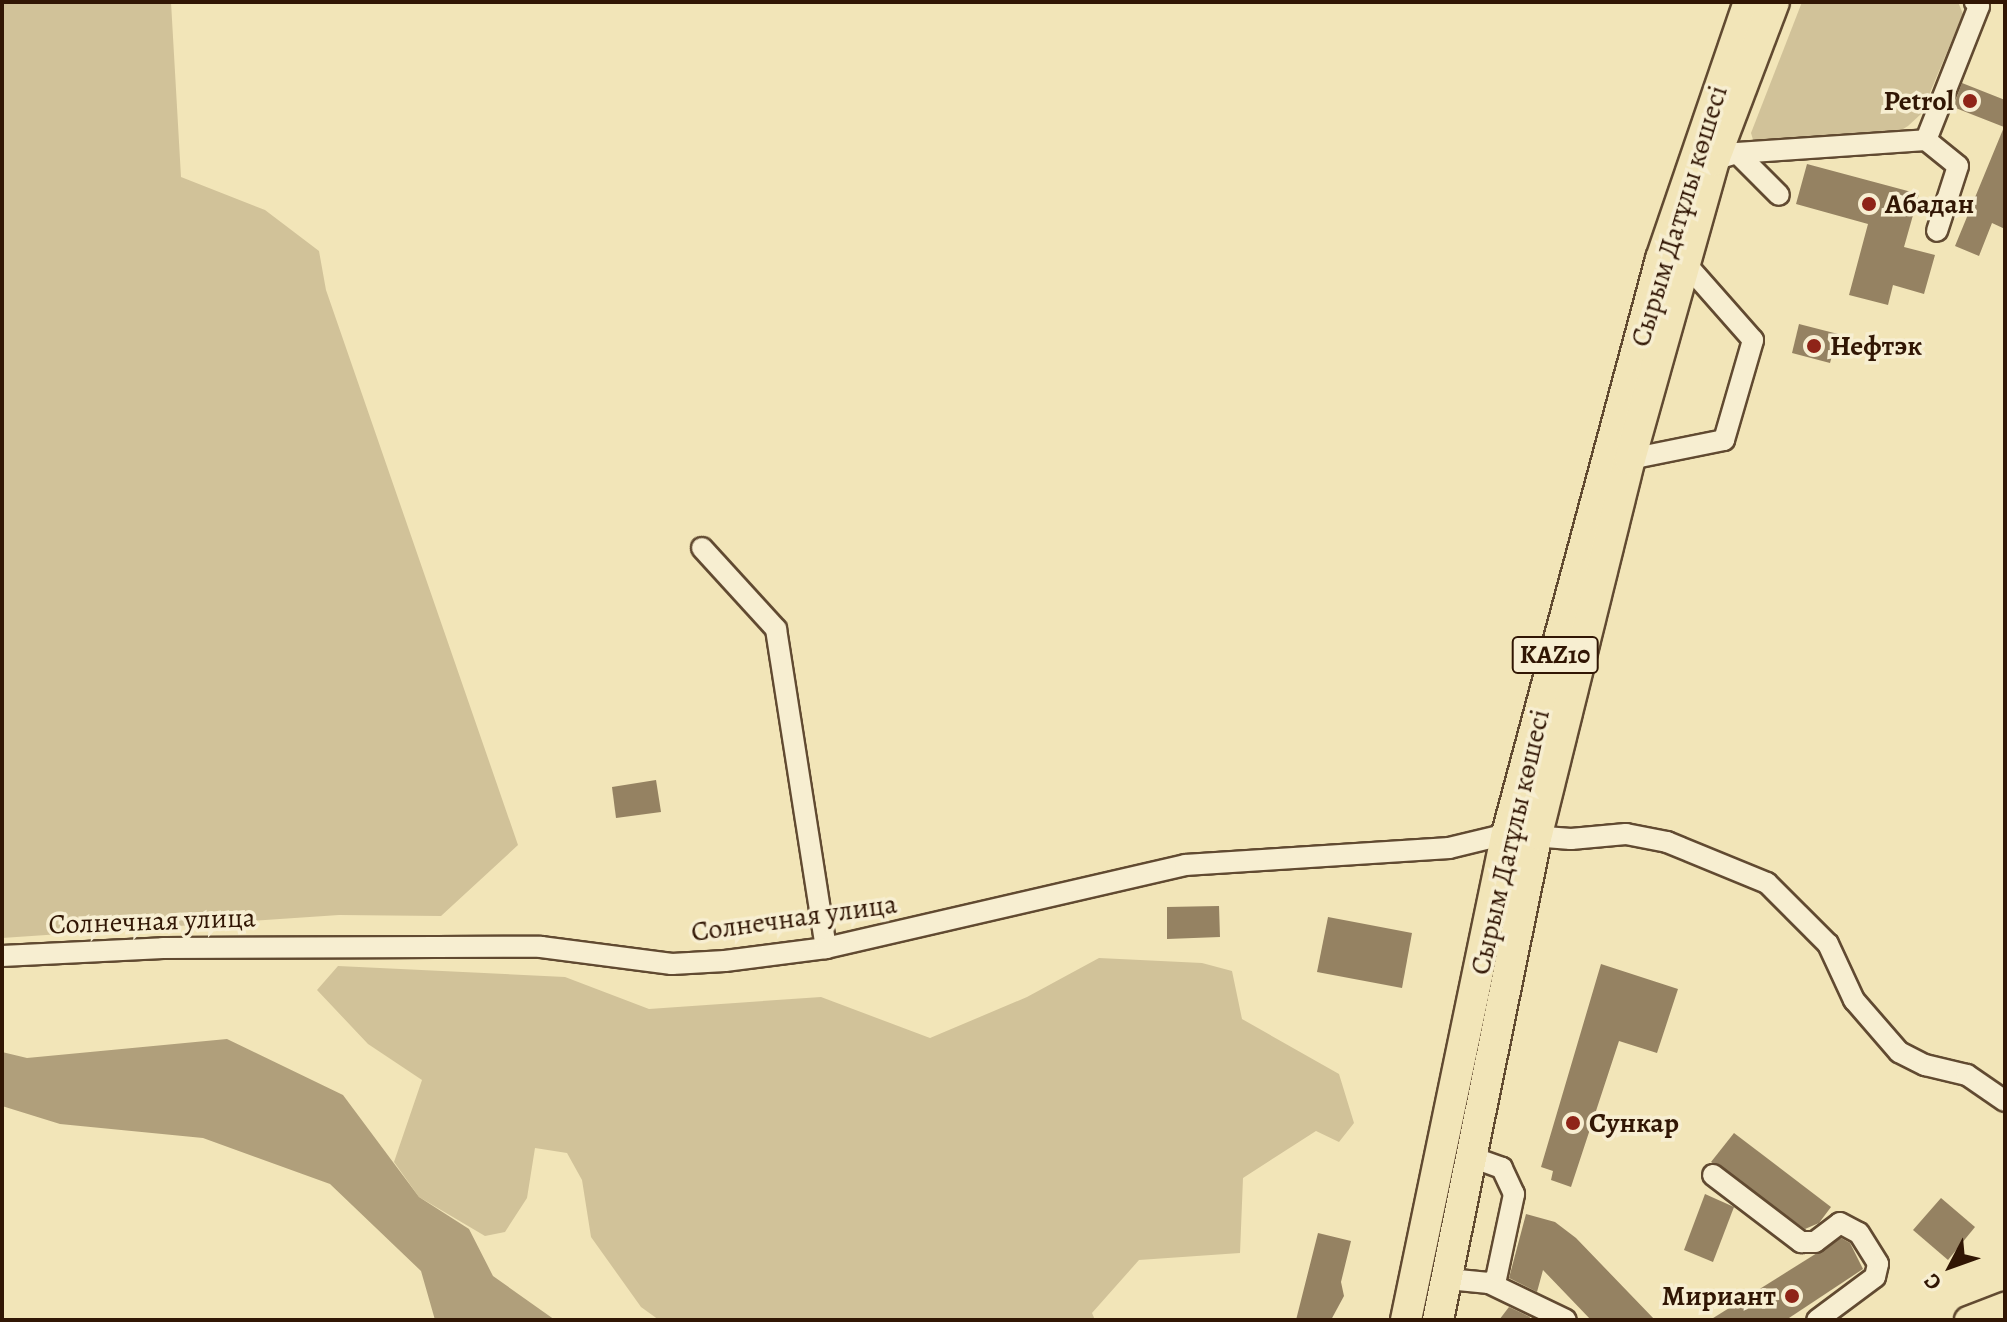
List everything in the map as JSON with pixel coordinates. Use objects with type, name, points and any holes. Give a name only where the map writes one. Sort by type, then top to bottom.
[{"type":"highway","name":"Сырым Датұлы көшесі","points":[[1406,1320],[1507,834],[1661,259],[1749,2]]},
{"type":"highway","name":"Сырым Датұлы көшесі","points":[[1438,1320],[1537,834],[1630,459],[1685,263],[1726,156],[1774,2]]},
{"type":"main road","points":[[1968,1320],[2005,1306]]},
{"type":"street","points":[[1926,140],[1979,6],[1975,2]]},
{"type":"street","points":[[1726,156],[1926,140],[1958,166],[1937,231]]},
{"type":"street","points":[[1726,156],[1779,195]]},
{"type":"street","points":[[1630,459],[1724,440],[1753,340],[1685,263]]},
{"type":"street","points":[[702,548],[776,629],[826,948]]},
{"type":"street","name":"Солнечная улица","points":[[2,956],[192,947],[541,947],[672,964],[826,948],[1185,865],[1449,848],[1507,834],[1571,839],[1626,834],[1667,842],[1767,883],[1828,944],[1854,1000],[1899,1052],[1967,1075],[2005,1101]]},
{"type":"street","points":[[1469,1156],[1502,1168],[1514,1194],[1496,1279],[1489,1283]]},
{"type":"street","points":[[1713,1175],[1801,1242],[1815,1242],[1840,1223],[1859,1233],[1878,1264],[1875,1277],[1817,1320]]},
{"type":"street","points":[[1448,1279],[1489,1283],[1566,1320]]},
{"type":"shaded area","points":[[2,2],[171,2],[181,177],[265,210],[319,251],[326,290],[518,845],[441,916],[339,915],[2,938]]},
{"type":"shaded area","points":[[1802,2],[1958,2],[1963,14],[1921,114],[1893,135],[1754,143],[1751,133]]},
{"type":"shaded area","points":[[1099,958],[1202,963],[1232,971],[1242,1019],[1339,1074],[1354,1123],[1339,1142],[1316,1131],[1243,1178],[1240,1253],[1139,1260],[1092,1313],[1095,1320],[659,1320],[641,1307],[591,1237],[582,1180],[567,1153],[535,1148],[527,1198],[505,1232],[485,1236],[419,1197],[394,1162],[422,1080],[368,1044],[317,990],[338,966],[565,977],[649,1009],[821,997],[930,1038],[1027,997]]},
{"type":"shaded area","points":[[227,1039],[343,1095],[419,1197],[469,1229],[493,1276],[555,1320],[435,1320],[421,1271],[330,1184],[203,1138],[60,1124],[2,1106],[2,1052],[27,1058]]},
{"type":"building","points":[[1962,83],[2005,100],[2005,229],[1992,223],[1979,256],[1955,246],[2004,127],[1953,107]]},
{"type":"building","points":[[1807,164],[1919,194],[1904,247],[1935,255],[1924,294],[1893,285],[1888,305],[1849,295],[1868,224],[1796,204]]},
{"type":"building","points":[[1799,324],[1838,334],[1830,363],[1792,353]]},
{"type":"building","points":[[656,780],[661,812],[616,818],[612,787]]},
{"type":"building","points":[[1219,906],[1220,937],[1167,939],[1167,907]]},
{"type":"building","points":[[1328,917],[1412,933],[1402,988],[1317,972]]},
{"type":"building","points":[[1601,964],[1678,989],[1657,1053],[1619,1041],[1571,1187],[1551,1180],[1553,1171],[1541,1167]]},
{"type":"building","points":[[1734,1133],[1831,1207],[1819,1223],[1805,1229],[1711,1162]]},
{"type":"building","points":[[1705,1194],[1734,1207],[1713,1262],[1684,1250]]},
{"type":"building","points":[[1941,1198],[1975,1227],[1948,1260],[1913,1230]]},
{"type":"building","points":[[1526,1214],[1555,1222],[1576,1238],[1655,1320],[1591,1320],[1543,1270],[1537,1292],[1509,1278]]},
{"type":"building","points":[[1318,1233],[1351,1241],[1341,1282],[1344,1296],[1331,1320],[1296,1320]]},
{"type":"building","points":[[1841,1238],[1850,1243],[1863,1269],[1786,1320],[1710,1320]]},
{"type":"building","points":[[1509,1307],[1530,1317],[1529,1320],[1499,1320]]},
{"type":"place","name":"Petrol","points":[[1970,101]]},
{"type":"place","name":"Абадан","points":[[1869,204]]},
{"type":"place","name":"Нефтэк","points":[[1814,346]]},
{"type":"place","name":"Сункар","points":[[1573,1123]]},
{"type":"place","name":"Мириант","points":[[1792,1296]]}]
